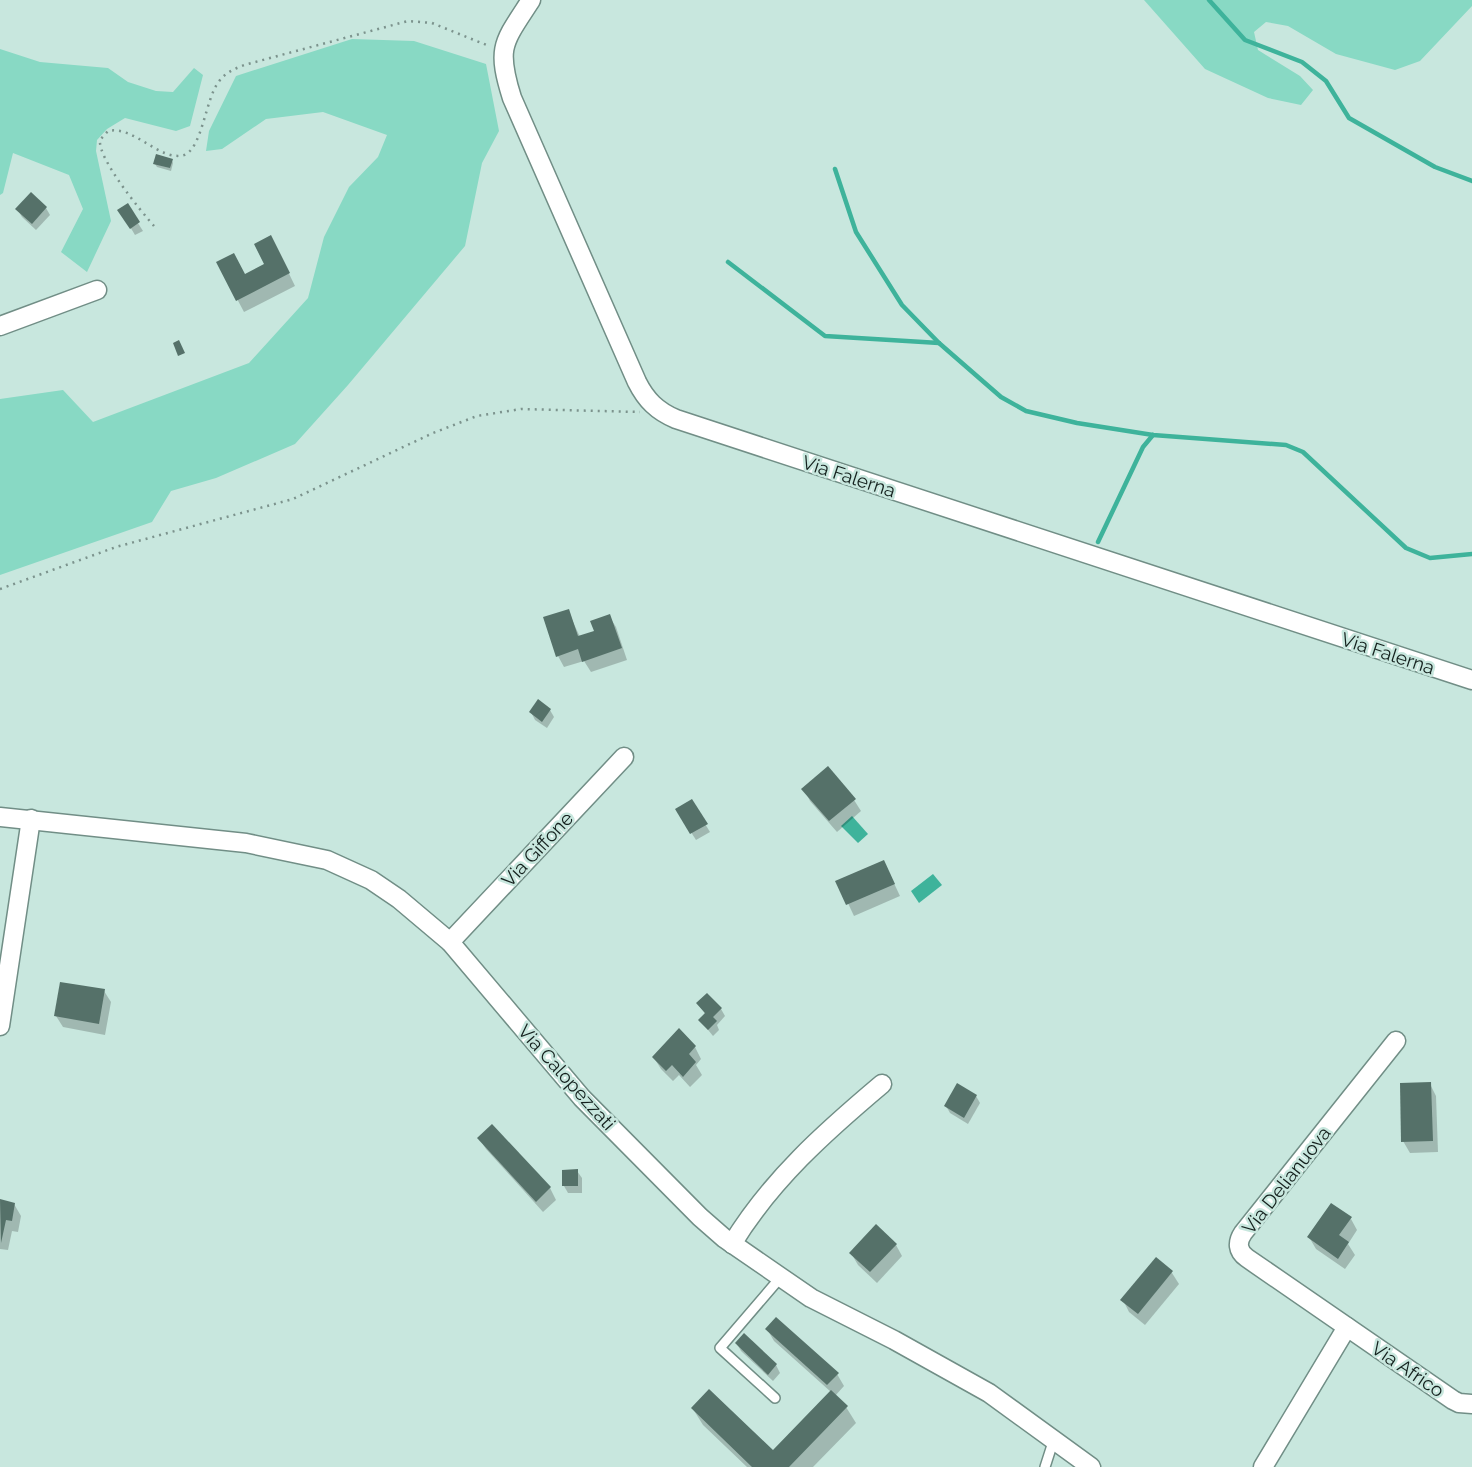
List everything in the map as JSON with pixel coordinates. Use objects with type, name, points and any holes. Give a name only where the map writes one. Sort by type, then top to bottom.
[{"type":"street","points":[[531,0],[508,36],[502,51],[512,98],[641,389],[659,411]]},
{"type":"street","points":[[0,326],[97,290]]},
{"type":"street","name":"Via Falerna","points":[[659,411],[1472,680]]},
{"type":"street","name":"Via Giffone","points":[[450,942],[624,757]]},
{"type":"street","name":"Via Calopezzati","points":[[0,817],[246,842],[313,856],[351,869],[381,886],[450,942],[582,1098],[700,1217],[732,1244],[826,1306],[961,1376],[1016,1411],[1091,1467]]},
{"type":"street","points":[[0,1026],[31,819]]},
{"type":"street","name":"Via Delianuova","points":[[1347,1327],[1243,1256],[1238,1244],[1243,1233],[1396,1041]]},
{"type":"street","points":[[732,1244],[753,1210],[778,1180],[840,1119],[882,1084]]},
{"type":"street","points":[[1263,1467],[1347,1327]]},
{"type":"street","name":"Via Africo","points":[[1347,1327],[1453,1400],[1472,1404]]},
{"type":"lane","points":[[775,1398],[720,1348],[780,1278]]},
{"type":"lane","points":[[1045,1467],[1054,1439]]},
{"type":"path","points":[[154,226],[101,152],[100,140],[108,131],[122,131],[167,153],[186,154],[195,146],[214,88],[234,69],[408,20],[432,23],[502,51]]},
{"type":"path","points":[[0,589],[117,547],[293,499],[433,433],[477,416],[521,409],[601,413],[659,411]]},
{"type":"shaded area","points":[[1144,0],[1472,0],[1472,6],[1420,61],[1395,70],[1336,54],[1288,26],[1266,22],[1254,32],[1258,50],[1300,76],[1313,90],[1301,105],[1268,98],[1205,69]]},
{"type":"shaded area","points":[[352,39],[414,41],[486,64],[499,131],[482,163],[465,246],[295,444],[216,478],[171,491],[152,522],[0,575],[0,399],[63,390],[93,422],[249,363],[308,298],[324,237],[349,187],[378,157],[387,135],[323,112],[266,119],[222,149],[206,151],[209,131],[236,76]]},
{"type":"shaded area","points":[[0,49],[40,62],[108,68],[128,82],[156,91],[173,92],[194,68],[203,75],[190,126],[176,131],[125,118],[107,129],[97,140],[96,151],[111,221],[87,272],[61,252],[83,209],[69,175],[13,153],[3,193],[0,195]]},
{"type":"shaded area","points":[[852,816],[868,834],[858,843],[841,826]]},
{"type":"shaded area","points":[[933,874],[942,885],[919,903],[911,891]]},
{"type":"building","points":[[156,154],[173,159],[170,168],[153,164]]},
{"type":"building","points":[[31,192],[47,207],[32,224],[15,209]]},
{"type":"building","points":[[128,203],[140,222],[130,229],[117,210]]},
{"type":"building","points":[[271,235],[290,273],[236,301],[216,262],[234,253],[245,274],[264,264],[254,244]]},
{"type":"building","points":[[179,340],[185,353],[178,356],[173,343]]},
{"type":"building","points":[[569,609],[578,636],[594,631],[590,621],[610,614],[622,648],[582,662],[578,649],[556,657],[543,617]]},
{"type":"building","points":[[538,699],[551,709],[542,722],[529,712]]},
{"type":"building","points":[[828,766],[856,799],[829,821],[801,789]]},
{"type":"building","points":[[692,799],[708,824],[690,834],[675,809]]},
{"type":"building","points":[[884,860],[895,884],[846,905],[835,881]]},
{"type":"building","points":[[60,982],[105,989],[99,1024],[54,1016]]},
{"type":"building","points":[[707,993],[722,1008],[713,1017],[717,1021],[708,1030],[698,1020],[705,1013],[696,1003]]},
{"type":"building","points":[[679,1028],[696,1046],[689,1054],[696,1062],[683,1077],[672,1065],[666,1071],[652,1057]]},
{"type":"building","points":[[1431,1082],[1433,1141],[1401,1142],[1400,1083]]},
{"type":"building","points":[[957,1083],[977,1095],[964,1118],[944,1106]]},
{"type":"building","points":[[492,1124],[551,1187],[536,1202],[477,1138]]},
{"type":"building","points":[[578,1169],[578,1186],[562,1186],[562,1170]]},
{"type":"building","points":[[0,1199],[15,1203],[12,1221],[6,1220],[1,1243]]},
{"type":"building","points":[[1331,1203],[1352,1217],[1339,1235],[1349,1242],[1338,1259],[1307,1237]]},
{"type":"building","points":[[876,1224],[897,1244],[870,1272],[849,1253]]},
{"type":"building","points":[[1156,1257],[1173,1271],[1138,1314],[1120,1300]]},
{"type":"building","points":[[776,1317],[839,1373],[827,1385],[765,1329]]},
{"type":"building","points":[[744,1333],[777,1364],[768,1375],[735,1343]]},
{"type":"building","points":[[709,1389],[773,1450],[831,1390],[848,1406],[789,1467],[752,1467],[691,1408]]},
{"type":"waterway","points":[[1209,0],[1245,40],[1302,62],[1326,81],[1349,118],[1435,167],[1472,181]]},
{"type":"waterway","points":[[835,169],[856,232],[902,305],[939,343],[1001,397],[1026,411],[1077,423],[1153,435],[1286,445],[1303,452],[1406,548],[1430,558],[1472,554]]},
{"type":"waterway","points":[[728,262],[825,336],[939,343]]},
{"type":"waterway","points":[[1098,542],[1143,447],[1153,435]]}]
